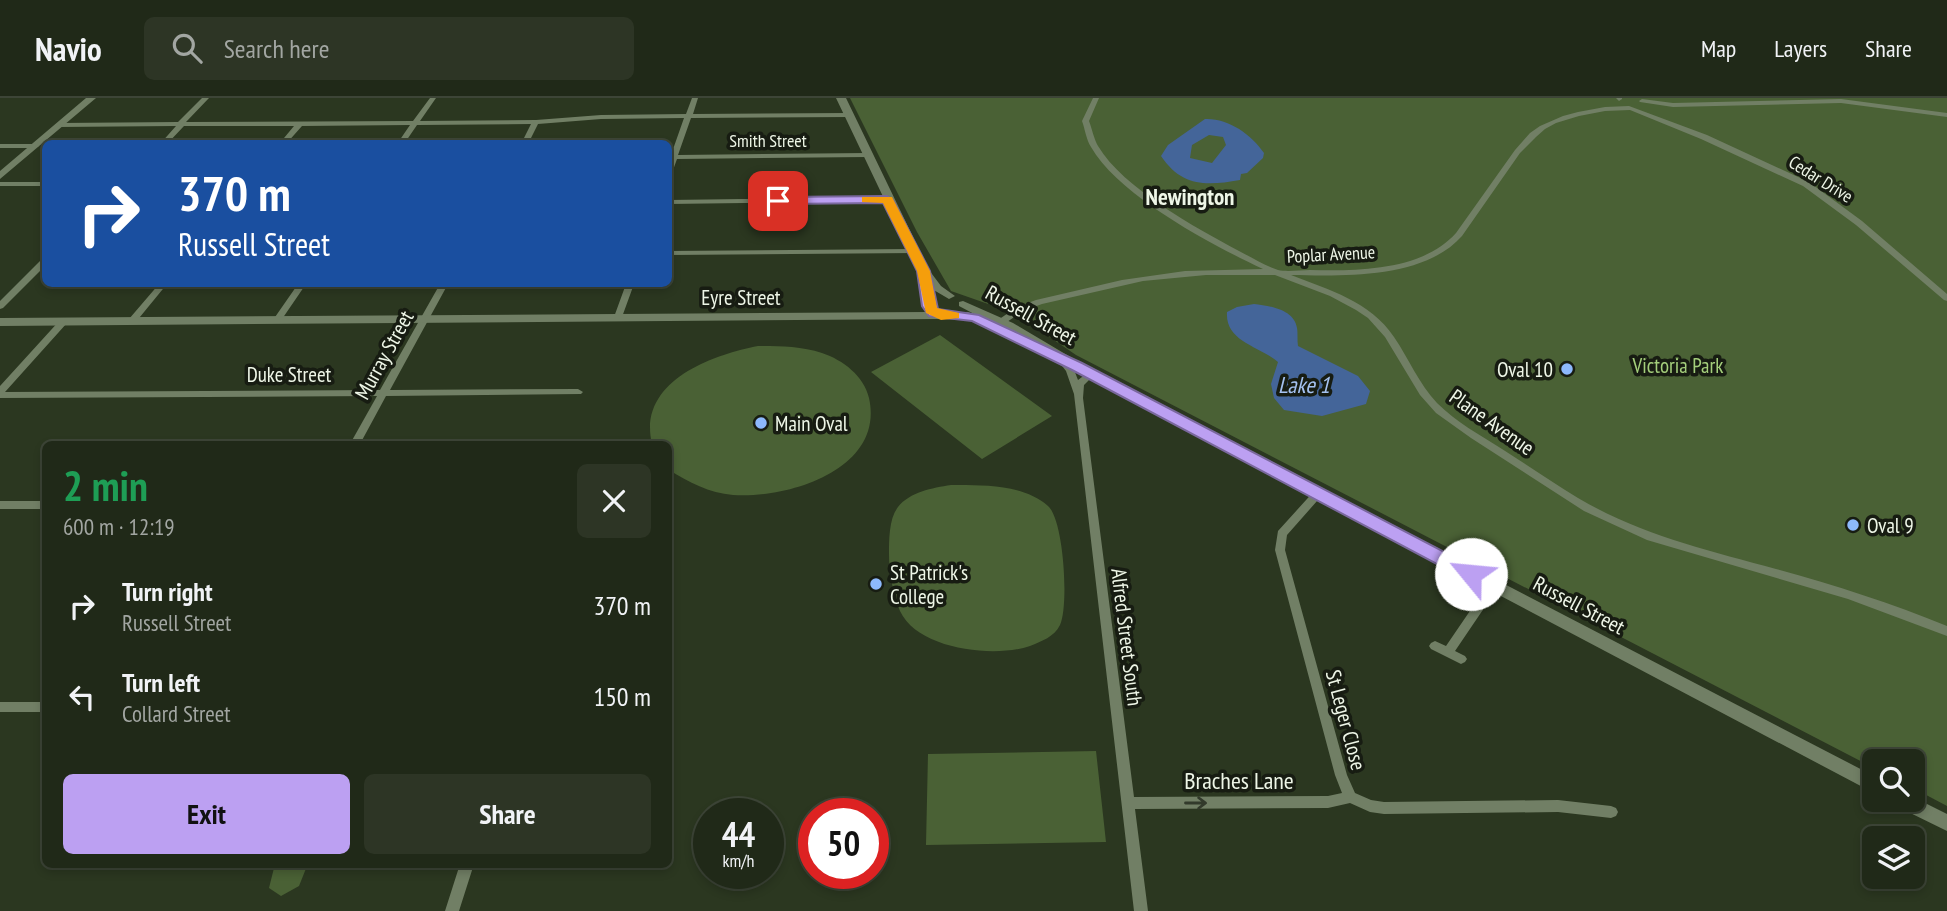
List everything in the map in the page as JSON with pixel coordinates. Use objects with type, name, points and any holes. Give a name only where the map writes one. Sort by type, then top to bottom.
[{"type":"main road","points":[[0,176],[91,98]]},
{"type":"main road","points":[[841,98],[887,200],[924,271],[937,288],[950,296]]},
{"type":"main road","points":[[924,271],[930,310],[944,315],[959,312],[963,304]]},
{"type":"main road","name":"Eyre Street","points":[[852,316],[898,312],[929,303],[934,298],[950,296]]},
{"type":"main road","name":"Russell Street","points":[[950,296],[1077,368],[1320,492],[1493,586],[1862,779]]},
{"type":"main road","name":"Eyre Street","points":[[0,322],[944,315]]},
{"type":"main road","name":"Russell Street","points":[[944,315],[971,317],[997,324]]},
{"type":"main road","points":[[1925,812],[1947,823]]},
{"type":"street","points":[[167,140],[206,98]]},
{"type":"street","points":[[403,140],[433,98]]},
{"type":"street","points":[[672,155],[695,98]]},
{"type":"street","name":"Plane Avenue","points":[[1096,98],[1086,108],[1084,119],[1087,131],[1102,158],[1117,176],[1146,198],[1275,272],[1371,316],[1395,344],[1412,376],[1432,403],[1524,468],[1607,518],[1655,539],[1787,576],[1947,631]]},
{"type":"street","points":[[1620,99],[1631,108],[1642,103],[1872,101],[1947,115]]},
{"type":"street","name":"Poplar Avenue","points":[[1607,109],[1620,99]]},
{"type":"street","name":"Cedar Drive","points":[[1642,103],[1660,118]]},
{"type":"street","name":"Poplar Avenue","points":[[997,324],[1032,304],[1143,279],[1196,272],[1372,268],[1404,263],[1438,252],[1460,234],[1533,135],[1560,120],[1607,109],[1631,108]]},
{"type":"street","name":"Cedar Drive","points":[[1631,108],[1660,118],[1806,184],[1859,223],[1947,298]]},
{"type":"street","points":[[59,125],[536,122],[601,117],[849,115]]},
{"type":"street","points":[[526,140],[536,122]]},
{"type":"street","points":[[285,140],[300,123]]},
{"type":"street","points":[[0,146],[35,146]]},
{"type":"street","name":"Smith Street","points":[[672,157],[868,155]]},
{"type":"street","points":[[0,184],[42,184]]},
{"type":"street","points":[[672,202],[887,200]]},
{"type":"street","points":[[672,253],[914,251]]},
{"type":"street","points":[[0,306],[42,264]]},
{"type":"street","points":[[1934,285],[1947,285]]},
{"type":"street","points":[[132,321],[160,287]]},
{"type":"street","points":[[276,320],[300,287]]},
{"type":"street","name":"Murray Street","points":[[357,441],[442,287]]},
{"type":"street","points":[[618,317],[629,287]]},
{"type":"street","points":[[0,393],[64,321]]},
{"type":"street","points":[[1077,368],[1080,382],[1077,394]]},
{"type":"street","name":"Alfred Street South","points":[[1077,368],[1070,370],[1077,394],[1141,911]]},
{"type":"street","name":"Duke Street","points":[[0,393],[578,392]]},
{"type":"street","name":"St Leger Close","points":[[1320,492],[1282,534],[1280,550],[1340,775],[1350,797],[1364,804],[1384,808],[1558,806],[1611,812]]},
{"type":"street","points":[[0,505],[42,505]]},
{"type":"street","points":[[1448,652],[1493,586]]},
{"type":"street","points":[[1435,646],[1461,659]]},
{"type":"street","points":[[0,707],[42,707]]},
{"type":"street","name":"Braches Lane","points":[[1128,803],[1328,802],[1350,797]]},
{"type":"street","points":[[452,911],[466,868]]},
{"type":"green space","name":"Victoria Park","points":[[850,98],[1947,98],[1947,806],[1925,794],[1925,749],[1862,749],[1862,762],[1076,355],[1014,313],[951,291],[917,232]]},
{"type":"green space","points":[[940,335],[1052,416],[982,459],[871,372]]},
{"type":"green space","name":"Main Oval","points":[[758,346],[814,351],[838,360],[852,370],[869,398],[870,423],[862,444],[847,461],[827,475],[804,485],[755,495],[716,492],[672,472],[672,441],[652,441],[650,422],[656,404],[667,388],[682,375],[720,356]]},
{"type":"green space","points":[[951,485],[1002,487],[1027,493],[1048,506],[1058,528],[1061,545],[1064,600],[1060,625],[1047,638],[1015,650],[959,648],[923,635],[909,624],[900,611],[893,591],[890,568],[889,536],[893,517],[898,507],[915,494]]},
{"type":"green space","points":[[1096,751],[1106,842],[926,845],[928,754]]},
{"type":"green space","points":[[274,868],[306,868],[299,886],[281,896],[269,888]]},
{"type":"water","points":[[1205,119],[1214,119],[1238,128],[1264,153],[1263,158],[1247,173],[1241,174],[1240,180],[1206,183],[1186,179],[1169,166],[1161,156],[1168,145]],"holes":[[[1209,135],[1223,137],[1226,145],[1212,163],[1190,158],[1192,145]]]},
{"type":"water","name":"Lake 1","points":[[1254,304],[1273,307],[1286,313],[1295,322],[1298,346],[1358,376],[1370,391],[1366,404],[1322,416],[1284,410],[1274,398],[1271,384],[1278,362],[1238,337],[1228,322],[1227,312]]},
{"type":"slow traffic","points":[[866,200],[887,200],[924,271],[930,310],[941,316],[954,315]]},
{"type":"place","name":"Oval 10","points":[[1567,369]]},
{"type":"place","name":"Main Oval","points":[[761,423]]},
{"type":"place","name":"Oval 9","points":[[1853,525]]},
{"type":"place","name":"St Patrick's College","points":[[876,584]]},
{"type":"district","name":"Newington","points":[[1190,196]]},
{"type":"route","points":[[778,201],[887,200],[924,271],[929,306],[934,313],[941,316],[962,315],[975,318],[1077,367],[1320,492],[1471,574]]}]
